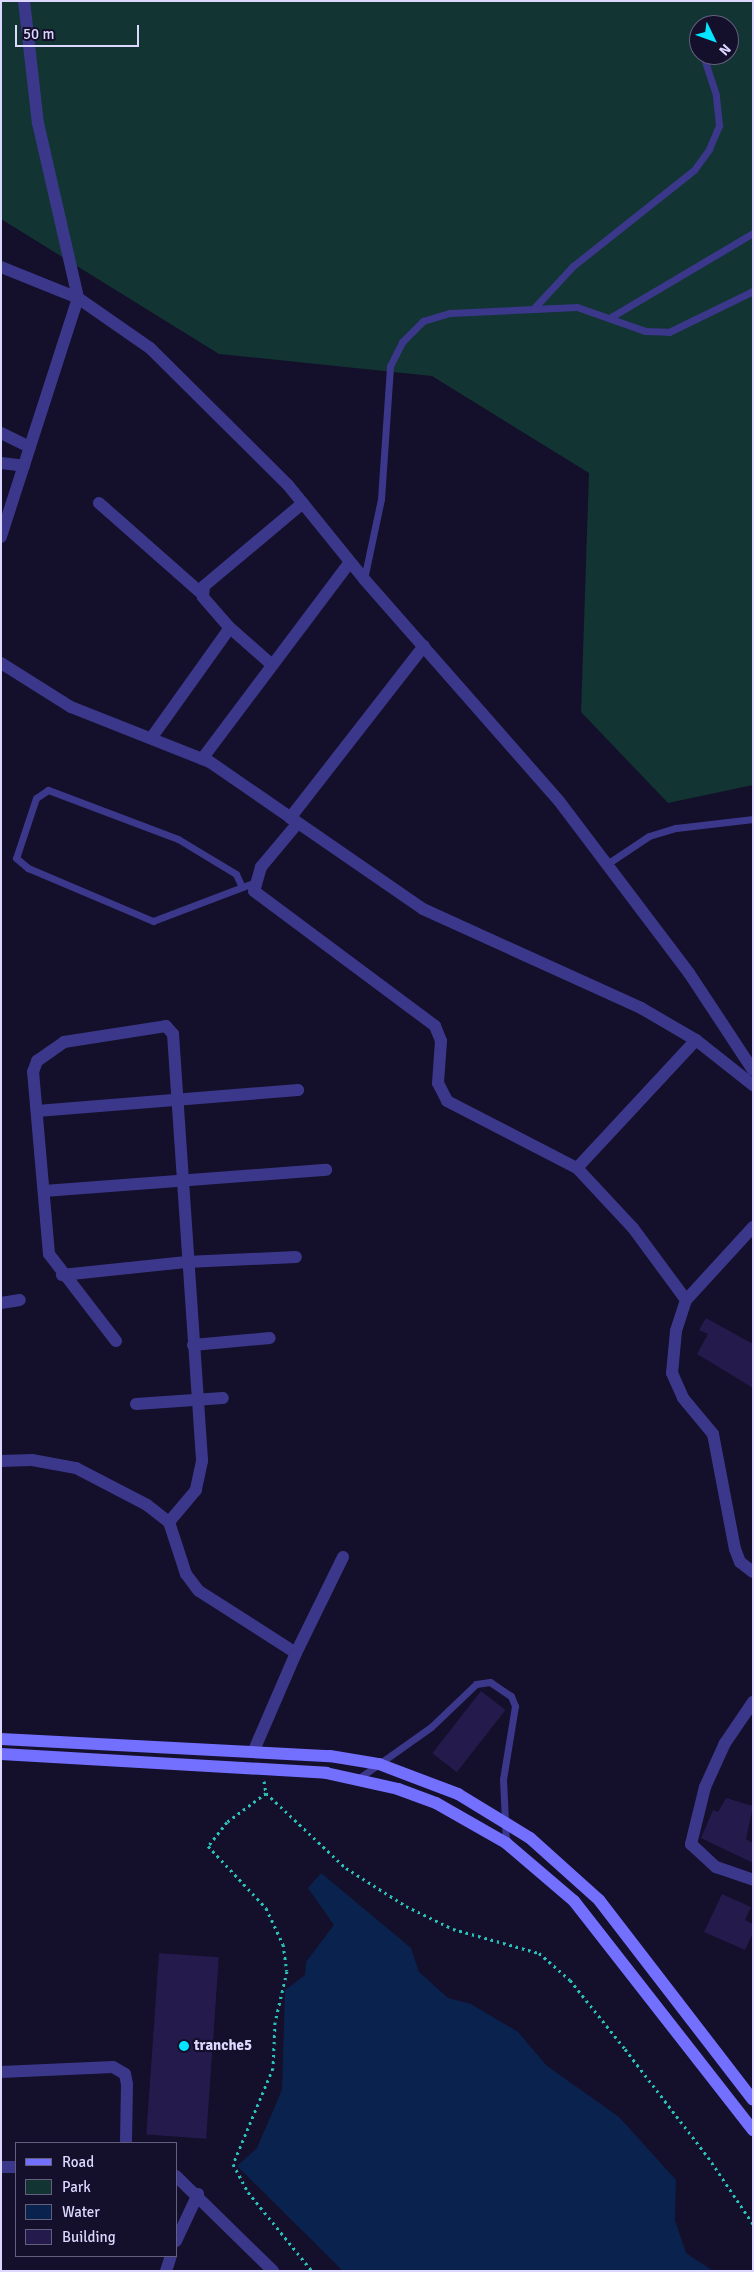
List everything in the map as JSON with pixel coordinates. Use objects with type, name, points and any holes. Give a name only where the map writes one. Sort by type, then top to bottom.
[{"type":"main road","points":[[1,1739],[254,1750],[379,1764],[434,1783],[505,1820],[555,1857],[599,1900],[753,2100]]},
{"type":"main road","points":[[1,1754],[263,1768],[359,1778],[436,1803],[506,1843],[591,1920],[753,2130]]},
{"type":"street","points":[[3,528],[78,298],[38,123],[24,1]]},
{"type":"street","points":[[1,267],[78,298],[150,348],[235,428],[304,503],[364,580],[559,800],[689,973],[753,1070]]},
{"type":"street","points":[[1,433],[30,447]]},
{"type":"street","points":[[1,463],[24,466]]},
{"type":"street","points":[[201,593],[211,578],[256,538],[304,503]]},
{"type":"street","points":[[99,504],[201,593],[229,626],[271,664]]},
{"type":"street","points":[[202,759],[271,664],[350,562]]},
{"type":"street","points":[[152,737],[229,626]]},
{"type":"street","points":[[424,646],[247,885],[266,903],[435,1026],[442,1040],[438,1083],[447,1101],[576,1168],[633,1228],[686,1300]]},
{"type":"street","points":[[1,663],[71,707],[152,737],[202,759],[457,928],[598,987],[696,1040],[753,1085]]},
{"type":"street","points":[[116,1341],[102,1318],[62,1275],[49,1254],[33,1072],[48,1050],[64,1042],[166,1026],[173,1034],[186,1262],[202,1461],[196,1490],[169,1522]]},
{"type":"street","points":[[576,1168],[696,1040]]},
{"type":"street","points":[[37,1112],[177,1103],[298,1090]]},
{"type":"street","points":[[44,1191],[182,1184],[326,1170]]},
{"type":"street","points":[[753,1227],[686,1300],[676,1331],[672,1373],[684,1398],[713,1434],[735,1549],[740,1562],[753,1572]]},
{"type":"street","points":[[62,1275],[186,1262],[296,1257]]},
{"type":"street","points":[[1,1303],[20,1300]]},
{"type":"street","points":[[194,1345],[270,1338]]},
{"type":"street","points":[[136,1404],[223,1398]]},
{"type":"street","points":[[1,1461],[32,1460],[76,1468],[169,1522],[186,1574],[199,1591],[296,1653]]},
{"type":"street","points":[[254,1750],[296,1653],[343,1557]]},
{"type":"street","points":[[753,1702],[725,1743],[705,1787],[691,1844],[716,1867],[753,1880]]},
{"type":"street","points":[[1,2072],[113,2067],[125,2074],[128,2084],[126,2142]]},
{"type":"street","points":[[1,2167],[15,2167]]},
{"type":"street","points":[[178,2178],[198,2194],[273,2271]]},
{"type":"street","points":[[178,2237],[198,2194]]},
{"type":"street","points":[[166,2271],[171,2257]]},
{"type":"lane","points":[[535,307],[572,266],[694,170],[709,149],[719,126],[716,95],[706,65]]},
{"type":"lane","points":[[612,317],[753,233]]},
{"type":"lane","points":[[364,580],[381,499],[390,366],[402,342],[423,322],[450,313],[535,307],[577,307],[612,317],[645,331],[669,332],[753,291]]},
{"type":"lane","points":[[48,790],[178,839],[236,874],[247,885],[153,921],[28,868],[16,858],[36,798],[48,790]]},
{"type":"lane","points":[[607,864],[649,836],[676,828],[753,818]]},
{"type":"lane","points":[[359,1778],[431,1727],[476,1684],[490,1682],[511,1696],[515,1706],[505,1752],[506,1843]]},
{"type":"path","points":[[263,1768],[266,1793],[346,1868],[406,1906],[453,1929],[540,1953],[570,1980],[708,2157],[753,2224]]},
{"type":"path","points":[[266,1793],[226,1822],[208,1846],[266,1908],[283,1944],[287,1971],[275,2022],[273,2068],[233,2164],[248,2192],[312,2271]]},
{"type":"green space","points":[[1,1],[753,1],[753,785],[668,803],[581,712],[589,473],[432,376],[219,354],[1,219]]},
{"type":"water","points":[[321,1873],[411,1948],[419,1972],[448,1998],[471,2004],[518,2032],[547,2066],[619,2117],[676,2180],[675,2220],[686,2253],[713,2271],[343,2271],[237,2166],[257,2148],[282,2090],[285,1990],[305,1975],[306,1962],[334,1925],[308,1888]]},
{"type":"building","points":[[706,1318],[753,1344],[753,1388],[697,1354],[708,1334],[699,1330]]},
{"type":"building","points":[[481,1691],[505,1710],[457,1772],[432,1753]]},
{"type":"building","points":[[726,1798],[753,1806],[746,1839],[753,1843],[753,1863],[701,1838],[713,1810],[718,1812]]},
{"type":"building","points":[[722,1894],[751,1907],[745,1920],[753,1924],[753,1933],[745,1950],[704,1932]]},
{"type":"building","name":"tranche5","points":[[159,1953],[219,1957],[206,2139],[146,2135]]},
{"type":"place","name":"tranche5","points":[[184,2046]]}]
